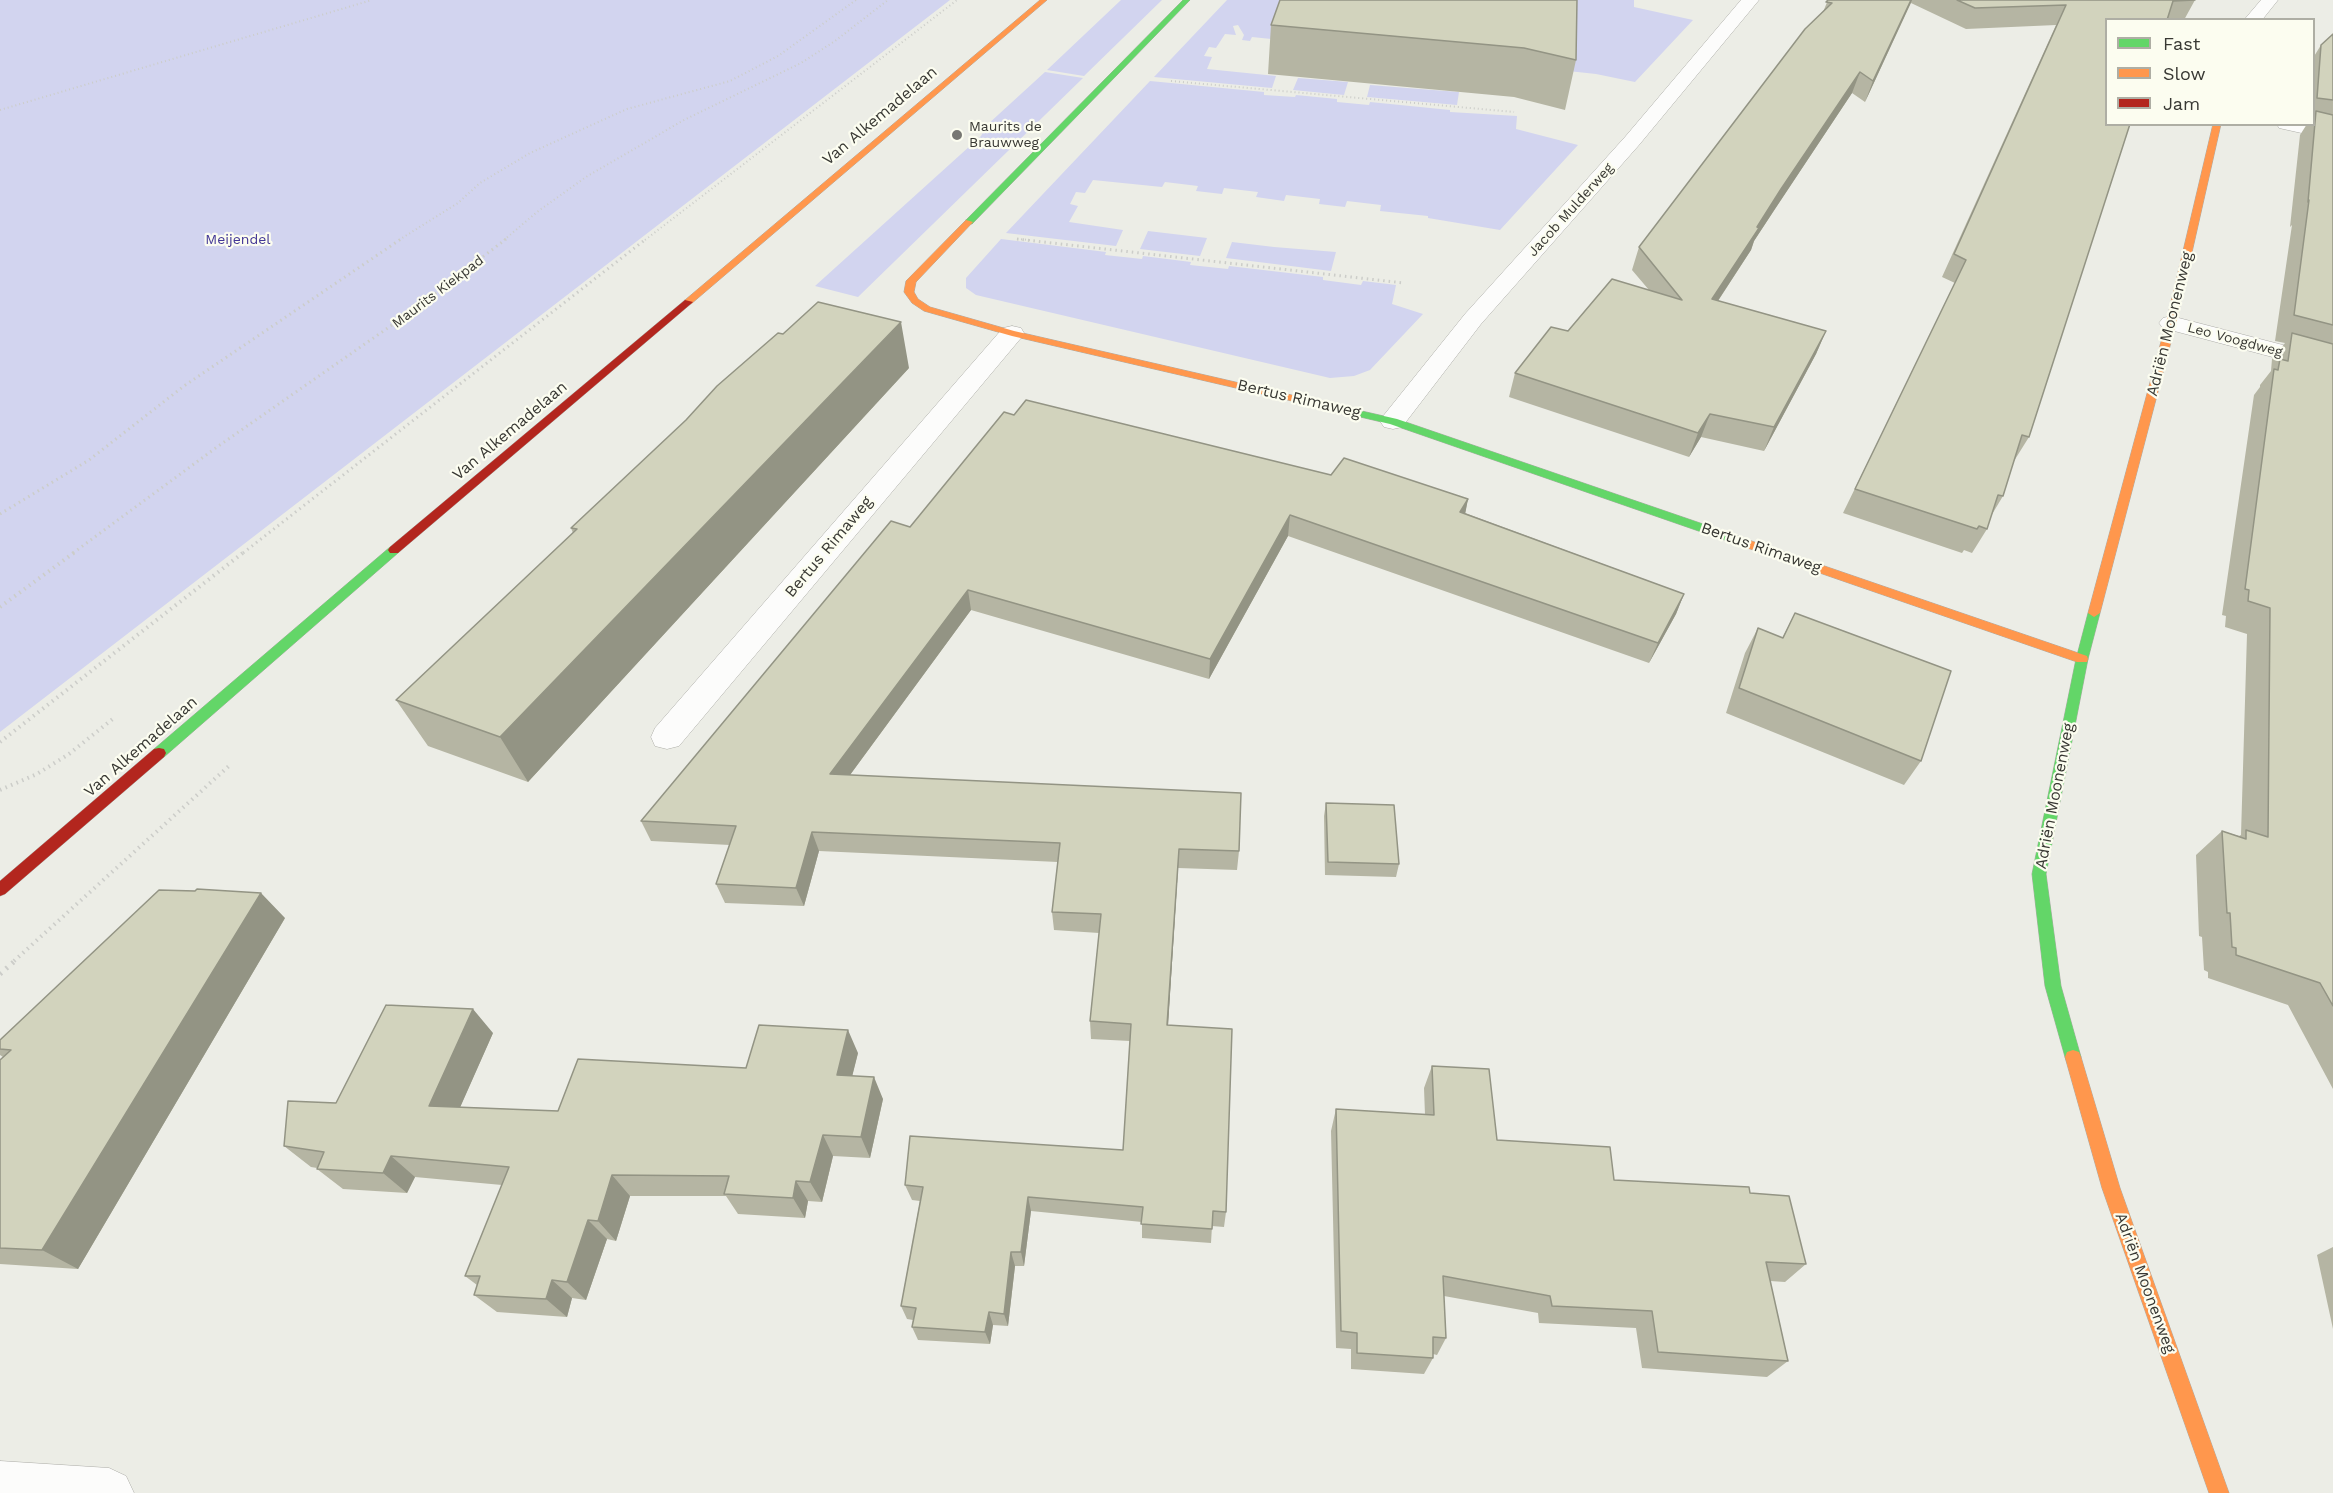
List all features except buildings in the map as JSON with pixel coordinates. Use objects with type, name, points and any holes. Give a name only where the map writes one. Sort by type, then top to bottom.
[{"type":"street","name":"Van Alkemadelaan","points":[[0,890],[420,528],[1044,0]]},
{"type":"street","points":[[1012,333],[927,309],[915,302],[909,292],[911,281],[1187,0]]},
{"type":"street","name":"Jacob Mulderweg","points":[[1393,421],[1473,319],[1632,141],[1734,16],[1751,0]]},
{"type":"street","points":[[2254,18],[2270,0]]},
{"type":"street","name":"Adriën Moonenweg","points":[[2217,126],[2171,323],[2082,659],[2039,874],[2053,986],[2111,1188],[2219,1493]]},
{"type":"street","points":[[2295,126],[2333,134]]},
{"type":"street","name":"Leo Voogdweg","points":[[2171,323],[2333,366]]},
{"type":"street","name":"Bertus Rimaweg","points":[[667,737],[1012,333],[1393,421],[2082,659]]},
{"type":"street","points":[[0,1485],[109,1493]]},
{"type":"path","points":[[0,110],[372,0]]},
{"type":"path","points":[[0,514],[89,460],[184,386],[296,312],[348,273],[458,203],[480,183],[505,167],[530,153],[627,109],[730,81],[778,56],[856,0]]},
{"type":"path","name":"Maurits Kiekpad","points":[[0,607],[217,447],[415,309],[568,189],[684,120],[801,63],[835,41],[888,0]]},
{"type":"path","points":[[0,742],[957,0]]},
{"type":"path","points":[[1168,81],[1514,112]]},
{"type":"path","points":[[1006,238],[1404,283]]},
{"type":"green space","name":"Meijendel","points":[[0,0],[950,0],[0,732]]},
{"type":"green space","points":[[1121,0],[1162,0],[1084,76],[1047,70]]},
{"type":"green space","points":[[1227,0],[1634,0],[1634,7],[1693,20],[1635,82],[1596,74],[1281,40],[1252,37],[1250,41],[1242,40],[1244,35],[1238,25],[1233,26],[1236,35],[1225,34],[1216,48],[1209,47],[1204,56],[1212,57],[1207,69],[1276,76],[1272,88],[1154,77]]},
{"type":"green space","points":[[1045,72],[1083,78],[858,297],[815,286],[981,136],[987,125]]},
{"type":"green space","points":[[1298,78],[1348,82],[1344,95],[1293,90]]},
{"type":"green space","points":[[1150,81],[1264,92],[1264,95],[1337,99],[1337,102],[1369,105],[1370,102],[1450,110],[1450,112],[1517,116],[1516,129],[1578,145],[1500,230],[1428,218],[1428,216],[1380,211],[1381,205],[1347,201],[1345,207],[1319,204],[1320,199],[1286,195],[1284,201],[1256,197],[1258,192],[1224,188],[1222,194],[1196,191],[1198,186],[1165,182],[1162,187],[1093,180],[1085,193],[1076,192],[1070,204],[1078,206],[1069,222],[1123,230],[1116,246],[1006,233]]},
{"type":"green space","points":[[1370,85],[1459,92],[1457,105],[1367,97]]},
{"type":"green space","points":[[1148,231],[1207,238],[1200,256],[1140,249]]},
{"type":"green space","points":[[1001,239],[1106,252],[1105,255],[1142,259],[1143,256],[1191,262],[1190,265],[1228,269],[1229,266],[1323,277],[1323,280],[1361,285],[1363,281],[1396,285],[1392,304],[1423,314],[1370,370],[1354,376],[1330,378],[976,295],[966,288],[966,278]]},
{"type":"green space","points":[[1232,242],[1336,252],[1331,271],[1226,258]]},
{"type":"traffic: fast","points":[[969,222],[1187,0]]},
{"type":"traffic: fast","points":[[1309,402],[1393,421],[1737,540]]},
{"type":"traffic: fast","points":[[159,753],[394,550]]},
{"type":"traffic: fast","points":[[2073,1057],[2053,986],[2039,874],[2082,659],[2094,613]]},
{"type":"traffic: slow","points":[[688,302],[1044,0]]},
{"type":"traffic: slow","points":[[2094,613],[2171,323],[2217,126]]},
{"type":"traffic: slow","points":[[969,222],[911,281],[909,292],[915,301],[927,309],[1012,333],[1309,402]]},
{"type":"traffic: slow","points":[[1737,540],[2082,659]]},
{"type":"traffic: slow","points":[[2073,1057],[2111,1188],[2219,1493]]},
{"type":"traffic: jam","points":[[394,550],[688,302]]},
{"type":"traffic: jam","points":[[0,890],[159,753]]},
{"type":"place","name":"Maurits de Brauwweg","points":[[957,135]]}]
